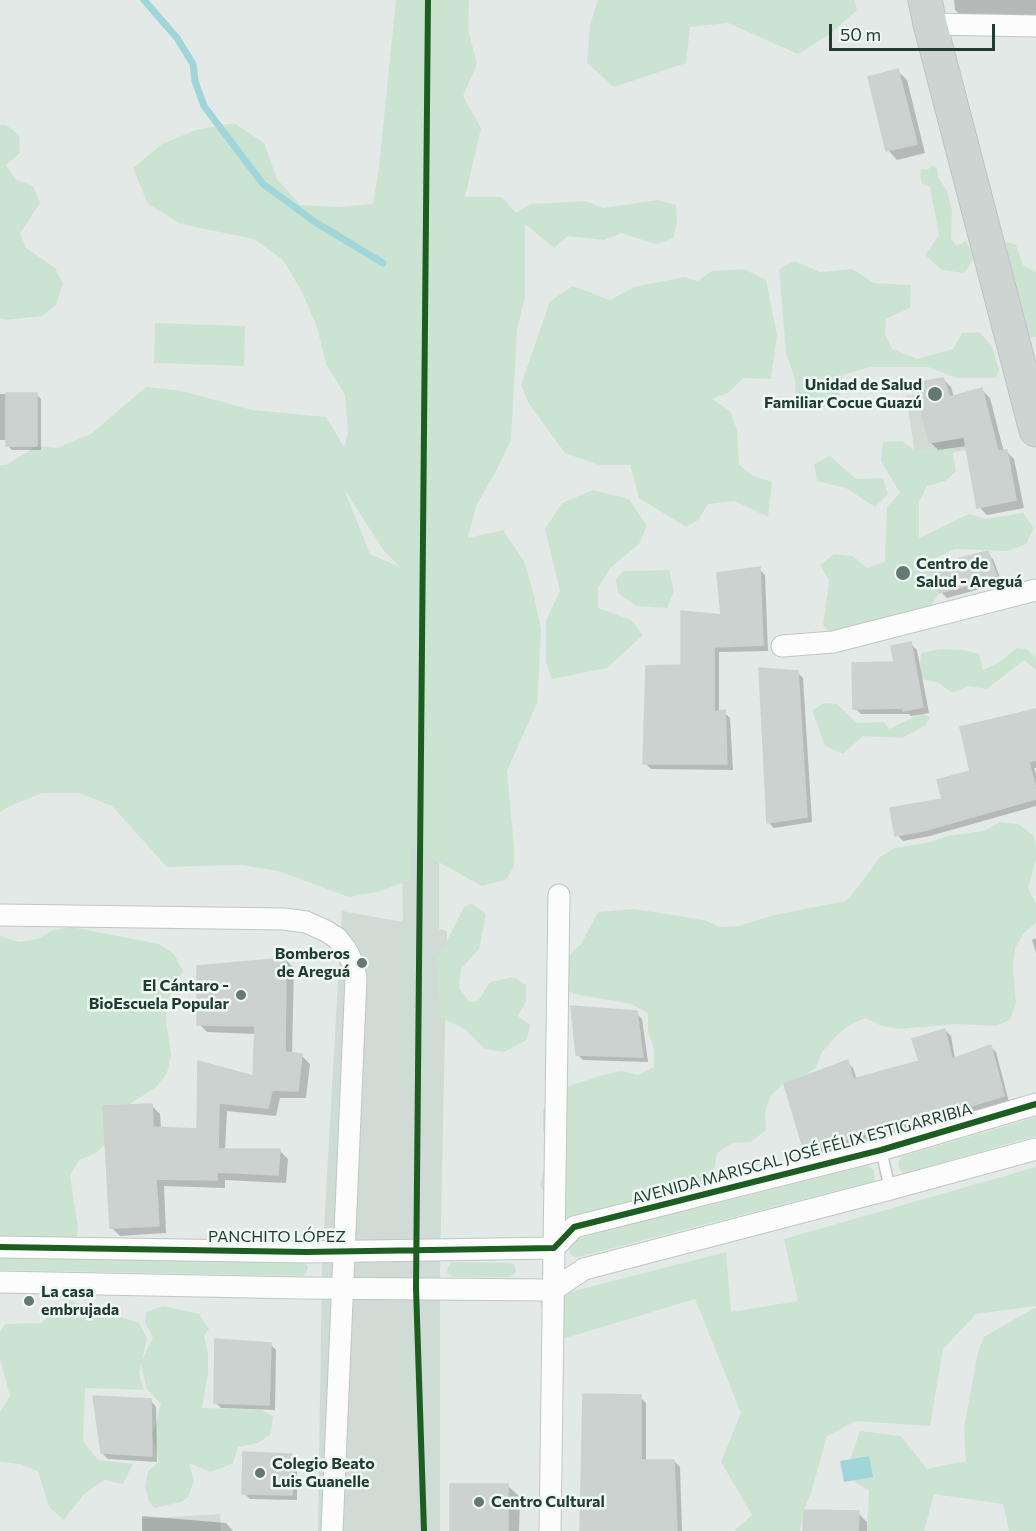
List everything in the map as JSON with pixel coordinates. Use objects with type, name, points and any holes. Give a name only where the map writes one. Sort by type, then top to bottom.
[{"type":"main road","points":[[927,12],[1026,352],[1036,430]]},
{"type":"street","points":[[927,12],[1036,26]]},
{"type":"street","points":[[782,646],[833,642],[1036,590]]},
{"type":"street","points":[[549,1531],[559,895]]},
{"type":"street","points":[[0,915],[284,919],[306,922],[326,931],[337,938],[350,958],[356,978],[332,1531]]},
{"type":"street","name":"AVENIDA MARISCAL JOSÉ FÉLIX ESTIGARRIBIA","points":[[554,1248],[574,1227],[881,1150],[1036,1104]]},
{"type":"street","points":[[0,1282],[553,1290],[584,1269],[1036,1149]]},
{"type":"street","name":"PANCHITO LÓPEZ","points":[[0,1247],[306,1252],[554,1248]]},
{"type":"lane","points":[[881,1150],[890,1189]]},
{"type":"shaded area","points":[[447,0],[439,929],[447,931],[440,1271],[440,1531],[318,1531],[322,1264],[342,911],[403,922],[402,867]]},
{"type":"shaded area","points":[[933,393],[980,447],[916,460],[906,396]]},
{"type":"shaded area","points":[[220,1514],[221,1531],[143,1531],[142,1519]]},
{"type":"green space","points":[[396,0],[469,0],[468,29],[477,64],[463,96],[481,128],[465,197],[502,197],[516,213],[531,204],[585,201],[603,208],[658,200],[676,205],[677,223],[673,238],[656,244],[621,233],[604,240],[568,236],[554,248],[525,224],[525,297],[517,330],[511,440],[476,506],[468,538],[503,530],[524,561],[541,630],[537,703],[507,771],[514,866],[506,880],[482,886],[411,847],[411,880],[377,892],[349,897],[278,871],[241,865],[167,867],[112,806],[79,793],[42,793],[0,812],[0,465],[6,465],[37,446],[57,448],[91,434],[146,387],[182,391],[252,410],[326,417],[344,447],[348,433],[345,395],[326,364],[317,327],[302,292],[283,260],[254,239],[181,224],[148,204],[133,168],[162,144],[196,130],[234,123],[264,143],[277,179],[300,205],[338,207],[373,204],[379,167]],"holes":[[[344,489],[384,551],[400,567],[370,554]]]},
{"type":"green space","points":[[598,0],[854,0],[857,10],[830,34],[798,54],[728,23],[690,27],[686,63],[614,87],[587,63],[590,25]]},
{"type":"green space","points":[[0,125],[6,125],[19,135],[20,153],[6,165],[16,180],[33,186],[40,203],[20,233],[26,248],[55,268],[63,283],[56,305],[42,316],[0,319]]},
{"type":"green space","points":[[931,165],[937,168],[938,177],[947,191],[952,211],[951,239],[957,246],[966,241],[974,258],[964,273],[942,270],[925,255],[939,235],[930,187],[922,184],[920,175],[921,169],[928,170]]},
{"type":"green space","points":[[1007,242],[1016,245],[1023,265],[1036,272],[1036,337],[1020,337],[1004,249]]},
{"type":"green space","points":[[795,261],[820,272],[852,269],[874,283],[911,285],[910,308],[886,319],[885,333],[892,349],[917,359],[953,349],[962,333],[979,332],[992,346],[999,370],[996,378],[957,378],[928,367],[869,367],[843,375],[836,409],[817,403],[796,405],[795,379],[786,353],[779,269]]},
{"type":"green space","points":[[744,269],[766,280],[777,335],[771,379],[743,378],[728,393],[712,399],[730,411],[737,430],[739,465],[753,476],[772,482],[768,517],[735,501],[708,504],[698,520],[686,527],[639,498],[630,465],[599,465],[565,453],[529,404],[521,385],[550,301],[573,286],[610,300],[634,287],[684,277],[698,281],[712,271]]},
{"type":"green space","points":[[155,323],[245,326],[244,366],[154,363]]},
{"type":"green space","points":[[902,441],[916,451],[952,447],[956,471],[945,481],[927,486],[919,502],[919,538],[969,514],[986,519],[1023,513],[1034,528],[1026,544],[1008,551],[955,549],[926,562],[939,593],[925,615],[903,612],[888,625],[836,638],[823,625],[829,581],[820,565],[834,554],[853,556],[867,568],[885,562],[887,507],[900,493],[881,461],[883,442]]},
{"type":"green space","points":[[830,456],[856,479],[883,478],[888,494],[875,507],[846,488],[817,481],[814,464]]},
{"type":"green space","points":[[593,490],[629,499],[647,526],[639,544],[611,567],[598,588],[598,608],[631,620],[643,635],[607,668],[552,679],[546,662],[546,620],[560,591],[545,529],[562,503]]},
{"type":"green space","points":[[669,570],[674,592],[667,608],[636,606],[618,593],[616,579],[623,571]]},
{"type":"green space","points":[[1017,648],[1026,649],[1036,658],[1036,670],[1024,660],[987,689],[969,686],[952,693],[939,683],[922,679],[921,653],[940,649],[963,650],[979,654],[983,670],[998,663]]},
{"type":"green space","points":[[825,703],[837,704],[857,723],[884,722],[889,729],[922,713],[930,717],[926,725],[902,738],[863,736],[843,754],[825,746],[812,710]]},
{"type":"green space","points":[[1000,822],[1018,824],[1033,835],[1036,846],[1036,859],[1028,888],[1036,904],[1036,923],[1024,933],[1015,948],[1013,966],[1016,1002],[1010,1020],[995,1026],[957,1024],[900,1029],[882,1026],[865,1018],[848,1026],[822,1052],[816,1068],[801,1078],[783,1084],[771,1095],[765,1112],[766,1130],[751,1142],[732,1143],[717,1153],[711,1189],[701,1203],[691,1210],[866,1166],[874,1170],[874,1181],[578,1257],[570,1254],[568,1246],[574,1240],[601,1232],[561,1215],[540,1186],[548,1149],[543,1130],[543,1111],[552,1095],[569,1086],[621,1071],[638,1075],[654,1067],[654,1049],[648,1032],[648,1013],[631,1004],[575,994],[558,988],[555,969],[581,944],[598,912],[634,909],[704,920],[720,927],[739,926],[774,915],[846,901],[880,857],[895,848],[931,842],[947,836],[984,831]]},
{"type":"green space","points":[[472,903],[486,914],[479,949],[461,969],[459,987],[469,1002],[478,1001],[490,982],[514,977],[526,985],[526,1001],[518,1016],[530,1025],[527,1040],[504,1052],[485,1049],[465,1029],[441,1018],[436,963],[464,907]]},
{"type":"green space","points":[[71,927],[159,944],[174,954],[183,971],[167,1002],[166,1021],[171,1055],[167,1073],[156,1087],[125,1107],[109,1140],[96,1153],[79,1160],[70,1175],[78,1228],[75,1246],[63,1258],[303,1263],[308,1266],[306,1274],[303,1276],[0,1270],[0,936],[19,942],[37,939],[54,930]]},
{"type":"green space","points":[[1036,1117],[1036,1136],[906,1173],[900,1170],[898,1162],[903,1156]]},
{"type":"green space","points":[[1036,1167],[1036,1306],[976,1314],[943,1349],[930,1426],[856,1421],[827,1436],[804,1510],[800,1531],[734,1531],[752,1515],[721,1462],[741,1413],[695,1299],[549,1343],[539,1300],[726,1252],[731,1312],[798,1301],[784,1239]]},
{"type":"green space","points":[[452,1262],[510,1263],[514,1264],[516,1273],[510,1277],[453,1277],[447,1273]]},
{"type":"green space","points":[[70,1301],[139,1323],[147,1338],[142,1360],[153,1338],[145,1322],[146,1312],[163,1306],[199,1314],[209,1329],[204,1336],[208,1354],[208,1373],[202,1408],[261,1410],[273,1416],[271,1434],[258,1443],[238,1447],[233,1463],[210,1472],[189,1463],[194,1481],[188,1497],[181,1502],[154,1508],[149,1501],[145,1487],[148,1471],[159,1462],[152,1435],[161,1404],[147,1389],[141,1365],[139,1374],[144,1390],[85,1388],[83,1441],[98,1460],[133,1464],[123,1484],[104,1480],[84,1494],[64,1520],[49,1507],[38,1471],[0,1460],[0,1412],[10,1396],[0,1359],[0,1332],[5,1324],[42,1323],[53,1309]]},
{"type":"green space","points":[[1036,1307],[1036,1531],[1009,1531],[1003,1504],[934,1494],[924,1531],[867,1531],[869,1491],[845,1475],[860,1431],[901,1436],[927,1469],[966,1461],[964,1428],[978,1352],[984,1337]]},
{"type":"water","points":[[869,1456],[873,1477],[844,1482],[840,1461]]},
{"type":"building","points":[[898,69],[917,144],[886,151],[868,77]]},
{"type":"building","points":[[943,378],[950,397],[982,388],[998,451],[1007,450],[1016,500],[977,508],[964,437],[929,443],[915,383]]},
{"type":"building","points":[[6,393],[37,393],[37,446],[6,446]]},
{"type":"building","points":[[988,551],[997,577],[939,593],[929,566]]},
{"type":"building","points":[[760,567],[763,645],[714,647],[714,712],[725,710],[727,764],[643,764],[646,666],[681,665],[681,611],[721,615],[717,573]]},
{"type":"building","points":[[911,642],[923,707],[903,711],[903,708],[853,709],[852,663],[894,662],[891,646]]},
{"type":"building","points":[[759,668],[798,671],[807,817],[767,823]]},
{"type":"building","points":[[1036,709],[1036,760],[1029,762],[1036,789],[1036,799],[923,831],[895,836],[890,808],[942,799],[937,780],[970,771],[960,727]]},
{"type":"building","points":[[286,958],[285,1052],[302,1054],[298,1091],[272,1090],[268,1108],[219,1103],[218,1149],[280,1149],[278,1175],[217,1172],[217,1180],[156,1179],[159,1226],[110,1228],[103,1106],[152,1104],[153,1127],[197,1129],[198,1061],[253,1076],[255,1026],[197,1025],[197,966]]},
{"type":"building","points":[[571,1006],[637,1011],[643,1057],[576,1055]]},
{"type":"building","points":[[945,1029],[952,1059],[991,1045],[1004,1096],[804,1151],[784,1084],[848,1060],[853,1079],[919,1061],[912,1039]]},
{"type":"building","points":[[215,1339],[271,1343],[269,1405],[214,1403]]},
{"type":"building","points":[[583,1394],[641,1395],[641,1460],[674,1460],[677,1531],[580,1531]]},
{"type":"building","points":[[93,1396],[151,1399],[152,1456],[101,1453]]},
{"type":"building","points":[[243,1452],[292,1454],[292,1495],[242,1494]]},
{"type":"building","name":"Centro Cultural","points":[[450,1484],[508,1484],[508,1531],[450,1531]]},
{"type":"building","points":[[804,1510],[859,1511],[858,1531],[803,1531]]},
{"type":"waterway","points":[[144,0],[177,38],[193,64],[195,81],[204,106],[263,184],[315,222],[383,263]]},
{"type":"cycle path","points":[[424,1531],[416,1288],[428,0]]},
{"type":"cycle path","points":[[0,1247],[306,1252],[554,1248],[574,1227],[881,1150],[1036,1104]]},
{"type":"place","name":"Unidad de Salud Familiar Cocue Guazú","points":[[935,394]]},
{"type":"place","name":"Centro de Salud - Areguá","points":[[903,573]]},
{"type":"place","name":"Bomberos de Areguá","points":[[362,963]]},
{"type":"place","name":"El Cántaro - BioEscuela Popular","points":[[241,995]]},
{"type":"place","name":"La casa embrujada","points":[[29,1301]]},
{"type":"place","name":"Colegio Beato Luis Guanelle","points":[[260,1473]]},
{"type":"place","name":"Centro Cultural","points":[[479,1502]]}]
